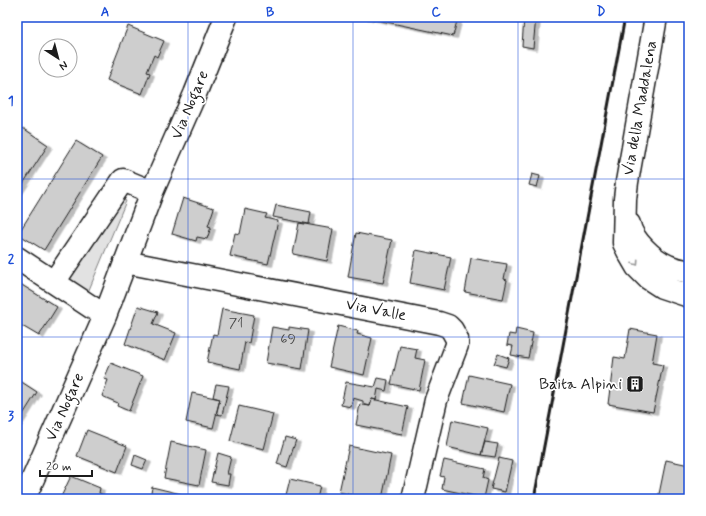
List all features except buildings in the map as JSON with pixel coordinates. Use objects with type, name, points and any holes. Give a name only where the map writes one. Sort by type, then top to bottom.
[{"type":"street","name":"Via Nogare","points":[[24,499],[105,316],[152,192],[195,94],[226,17]]},
{"type":"street","name":"Via della Maddalena","points":[[656,17],[626,182],[624,242],[637,267],[648,278],[662,287],[689,296]]},
{"type":"street","points":[[54,282],[123,180],[152,192]]},
{"type":"street","name":"Via della Maddalena","points":[[625,199],[630,229],[642,246],[655,259],[668,266],[689,272]]},
{"type":"street","points":[[17,258],[105,316]]},
{"type":"street","name":"Via Valle","points":[[125,262],[439,322],[448,326],[455,334],[457,345],[436,400],[413,499]]},
{"type":"shaded area","points":[[120,198],[126,201],[86,297],[67,283]]},
{"type":"railway","points":[[534,499],[625,17]]},
{"type":"place","name":"Baita Alpini","points":[[635,384]]}]
